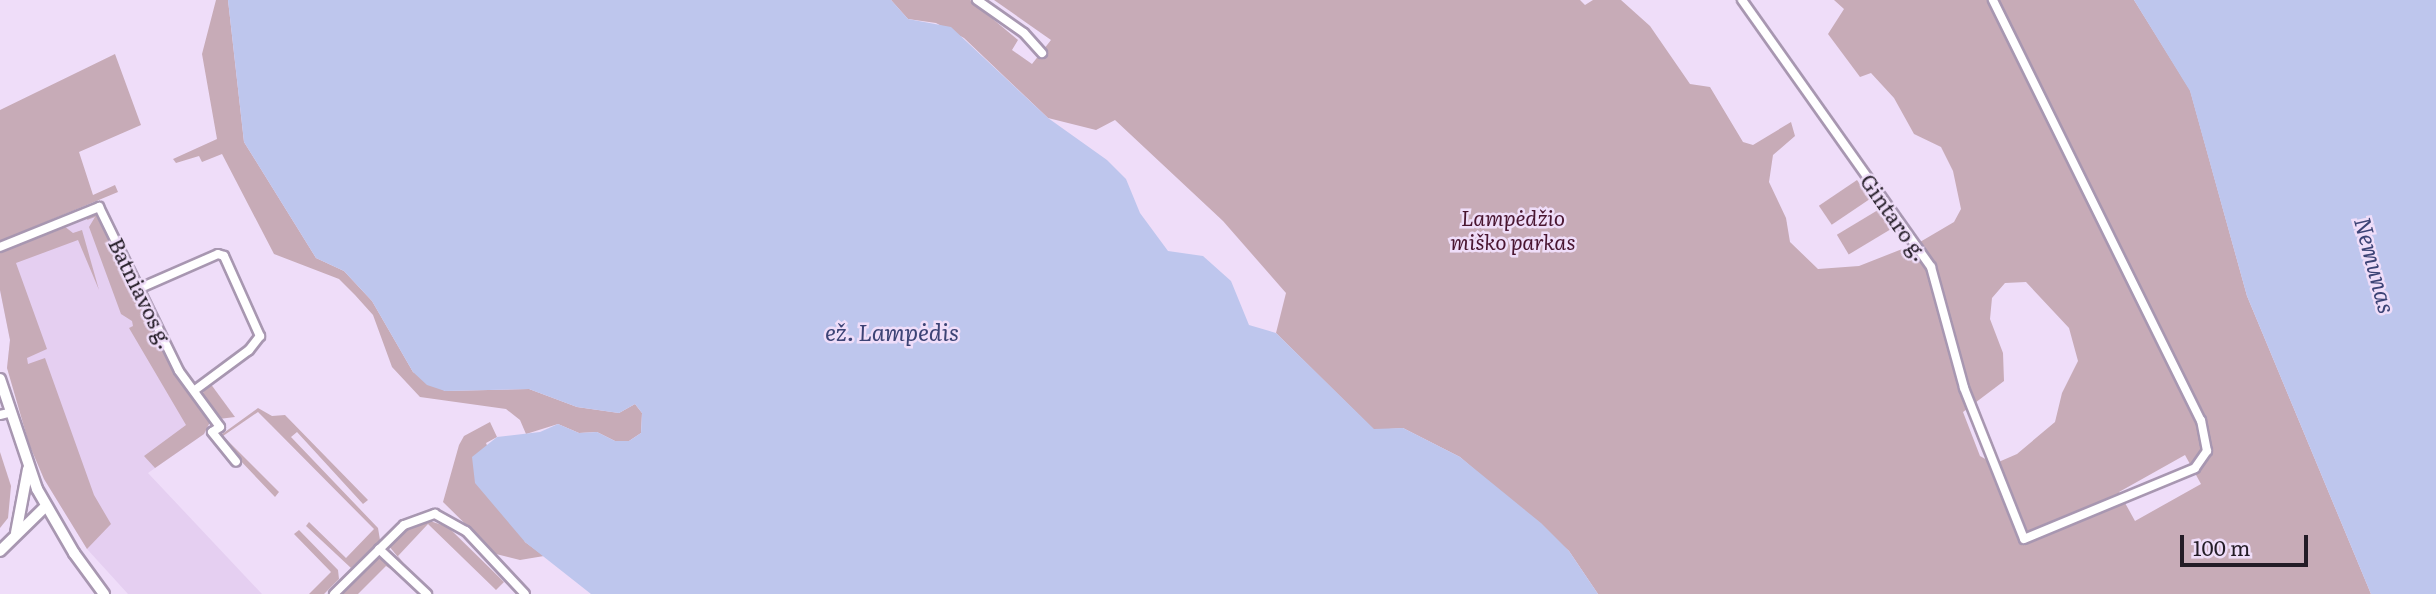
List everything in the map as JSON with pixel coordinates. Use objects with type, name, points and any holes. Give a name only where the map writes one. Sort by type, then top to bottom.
[{"type":"main road","points":[[0,379],[4,414],[46,506],[104,594]]},
{"type":"main road","points":[[16,533],[29,469]]},
{"type":"main road","points":[[0,551],[46,506]]},
{"type":"street","points":[[977,0],[1024,33],[1042,53]]},
{"type":"street","name":"Gintaro g.","points":[[1742,0],[1931,267],[1964,388],[2024,539],[2194,468],[2207,451],[2201,421],[1993,0]]},
{"type":"street","name":"Batniavos g.","points":[[0,247],[99,207],[180,371],[220,427],[212,432],[236,462]]},
{"type":"street","points":[[138,289],[218,254],[224,256],[260,336],[249,350],[195,390]]},
{"type":"street","points":[[334,594],[413,519],[444,517],[466,531],[525,594]]},
{"type":"street","points":[[379,549],[427,594]]},
{"type":"shaded area","points":[[89,214],[96,215],[175,371],[210,422],[204,434],[148,473],[262,594],[128,594],[87,549],[44,479],[7,368],[10,340],[0,290],[0,253]]},
{"type":"green space","points":[[216,0],[228,0],[244,142],[316,258],[344,271],[372,301],[413,372],[445,391],[529,389],[577,407],[619,413],[635,404],[642,413],[641,433],[629,441],[615,441],[597,432],[579,433],[558,424],[526,434],[520,420],[506,409],[420,397],[392,367],[373,315],[339,279],[274,254],[222,154],[202,162],[199,156],[176,163],[173,159],[217,139],[202,54]]},
{"type":"green space","name":"Lampėdžio miško parkas","points":[[891,0],[970,0],[1018,40],[1012,50],[1032,64],[1051,40],[994,0],[1580,0],[1585,5],[1593,0],[1621,0],[1650,26],[1690,84],[1710,87],[1743,142],[1753,145],[1791,122],[1795,136],[1773,155],[1769,182],[1786,218],[1790,242],[1818,269],[1859,266],[1920,242],[1954,222],[1961,209],[1953,171],[1941,147],[1914,134],[1894,98],[1871,73],[1860,77],[1828,34],[1844,9],[1834,0],[2134,0],[2190,90],[2247,296],[2371,594],[1598,594],[1569,551],[1460,457],[1403,428],[1374,430],[1276,333],[1286,293],[1223,221],[1115,120],[1096,130],[1048,118],[964,38],[936,23],[908,19]],"holes":[[[2026,282],[2069,328],[2078,361],[2062,393],[2055,422],[2017,454],[1994,464],[1980,456],[1963,412],[2004,381],[2003,353],[1990,319],[1992,298],[2005,283]],[[2185,455],[2201,484],[2135,521],[2119,492]]]},
{"type":"green space","points":[[115,54],[141,125],[79,152],[93,195],[115,185],[118,192],[0,241],[0,110]]},
{"type":"green space","points":[[1857,180],[1870,199],[1832,225],[1819,206]]},
{"type":"green space","points":[[1878,210],[1890,230],[1849,254],[1837,235]]},
{"type":"green space","points":[[89,214],[96,215],[175,371],[210,422],[204,434],[155,468],[144,456],[186,425],[129,328],[133,326],[132,321],[121,314],[89,227],[95,217],[87,220]]},
{"type":"green space","points":[[64,226],[73,233],[82,230],[99,290],[78,240],[16,263],[47,349],[27,358],[28,364],[45,358],[94,495],[111,524],[87,549],[44,479],[29,444],[7,368],[10,340],[0,290],[0,253]]},
{"type":"green space","points":[[210,383],[235,417],[219,419],[202,394]]},
{"type":"green space","points":[[258,408],[272,416],[285,415],[368,500],[363,504],[297,432],[291,437],[378,528],[380,540],[351,568],[306,526],[309,522],[346,558],[374,529],[258,412],[223,436],[279,492],[275,497],[218,437]]},
{"type":"green space","points":[[490,422],[497,437],[486,443],[525,542],[544,556],[520,560],[496,554],[443,502],[464,436]]},
{"type":"green space","points":[[0,452],[11,486],[8,518],[0,528]]},
{"type":"green space","points":[[427,520],[448,527],[504,582],[496,590],[428,524],[398,556],[410,572],[389,546],[416,523]]},
{"type":"green space","points":[[299,530],[338,570],[339,579],[324,594],[309,594],[331,572],[294,534]]},
{"type":"green space","points":[[379,556],[412,583],[386,566],[358,594],[341,594]]},
{"type":"water","name":"ež. Lampėdis","points":[[228,0],[891,0],[908,19],[951,27],[1048,118],[1107,160],[1126,179],[1140,213],[1168,251],[1203,256],[1231,281],[1249,325],[1276,333],[1374,429],[1403,428],[1460,457],[1541,523],[1569,551],[1598,594],[591,594],[525,542],[475,483],[472,457],[497,437],[540,432],[558,424],[579,433],[597,432],[615,441],[629,441],[641,433],[642,413],[635,404],[619,413],[577,407],[529,389],[445,391],[427,385],[413,372],[372,301],[344,271],[316,258],[244,142]]},
{"type":"water","name":"Nemunas","points":[[2134,0],[2436,0],[2436,594],[2371,594],[2247,296],[2190,91]]}]
